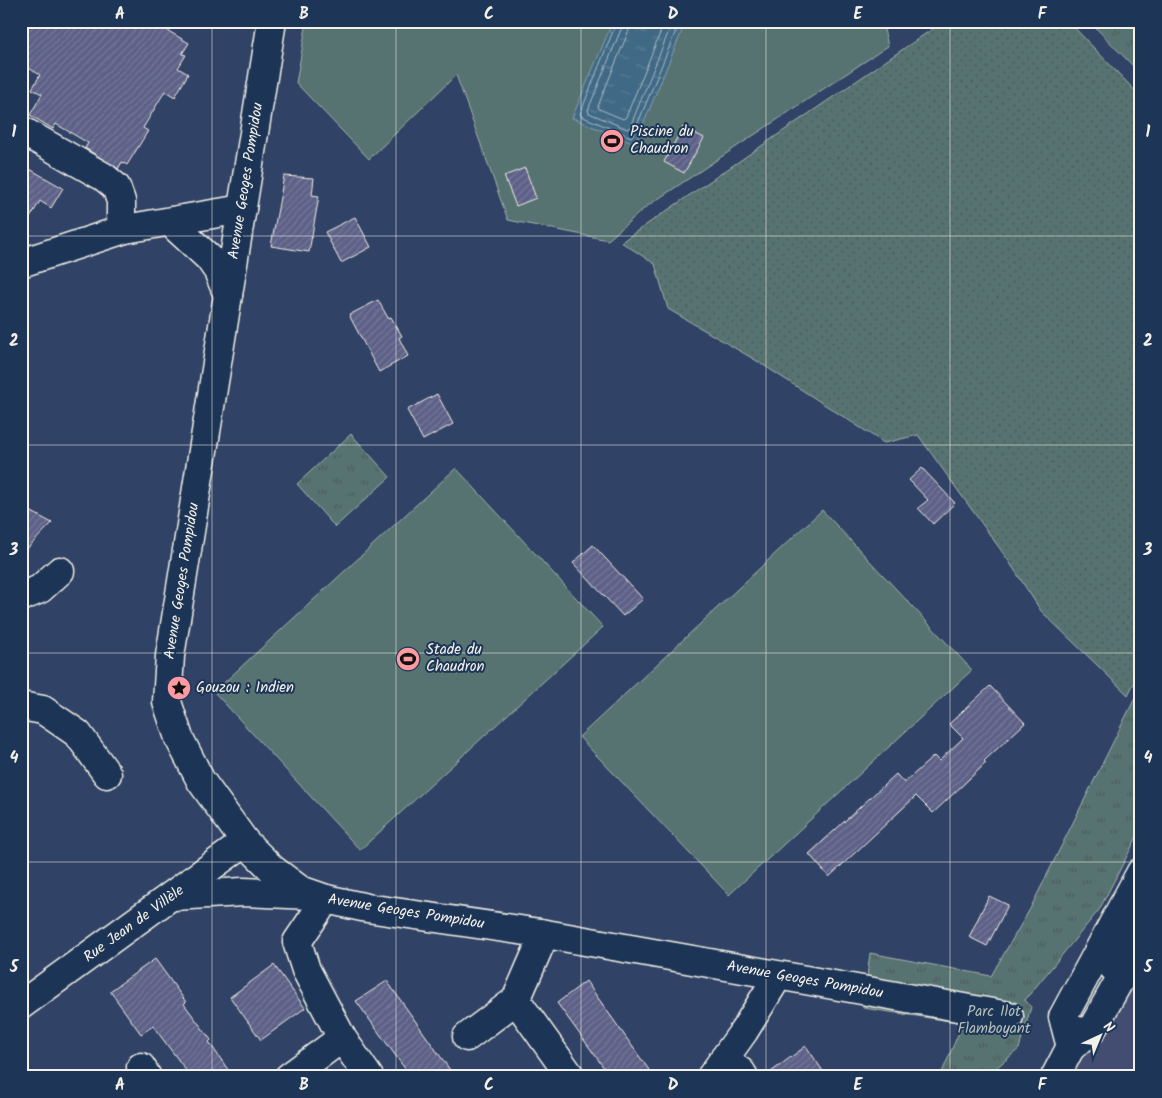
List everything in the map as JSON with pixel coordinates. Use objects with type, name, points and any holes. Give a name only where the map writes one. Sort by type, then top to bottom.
[{"type":"main road","name":"Avenue Geoges Pompidou","points":[[272,21],[170,656],[167,702],[179,738],[201,781],[245,842],[272,869],[300,890],[320,897],[367,908],[540,933],[1009,1016]]},
{"type":"main road","points":[[21,130],[104,177],[116,187],[125,229]]},
{"type":"main road","points":[[198,216],[222,200],[248,173]]},
{"type":"main road","points":[[21,263],[125,229],[242,209]]},
{"type":"main road","points":[[170,222],[209,258],[218,271],[228,295]]},
{"type":"main road","points":[[21,597],[40,589],[60,571]]},
{"type":"main road","points":[[21,706],[43,710],[78,734],[107,774]]},
{"type":"main road","name":"Rue Jean de Villèle","points":[[21,1005],[245,842]]},
{"type":"main road","points":[[1071,1047],[1063,1017],[1141,872]]},
{"type":"main road","points":[[173,896],[243,892],[320,897],[297,942],[306,970],[342,1038],[369,1077]]},
{"type":"main road","points":[[1055,1077],[1141,915]]},
{"type":"main road","points":[[467,1037],[516,1000],[542,940],[540,933]]},
{"type":"main road","points":[[1071,1047],[1091,1031],[1141,942]]},
{"type":"main road","points":[[744,1077],[741,1072],[717,1068],[744,1031],[778,976]]},
{"type":"main road","points":[[516,1000],[571,1077]]},
{"type":"main road","points":[[288,1077],[342,1038]]},
{"type":"shaded area","points":[[1141,946],[1141,1077],[1069,1077]]},
{"type":"green space","name":"Piscine du Chaudron","points":[[307,21],[882,21],[888,46],[646,207],[608,240],[508,220],[456,75],[369,159],[296,83]]},
{"type":"green space","points":[[944,21],[1068,21],[1141,97],[1141,669],[1128,695],[1041,611],[1008,560],[918,435],[884,443],[757,361],[668,309],[655,264],[621,242]]},
{"type":"green space","points":[[1089,21],[1141,21],[1141,74]]},
{"type":"green space","points":[[351,434],[390,477],[335,527],[297,484]]},
{"type":"green space","name":"Stade du Chaudron","points":[[456,468],[603,627],[360,850],[214,692]]},
{"type":"green space","points":[[822,510],[972,670],[729,895],[579,737]]},
{"type":"green space","name":"Parc Ilot Flamboyant","points":[[1141,686],[1141,829],[1099,910],[1025,1000],[1031,1007],[1019,1049],[996,1068],[994,1077],[940,1077],[963,1023],[863,1008],[870,953],[991,976],[1030,909]]},
{"type":"water","name":"Piscine du Chaudron","points":[[613,21],[686,21],[635,144],[572,118]]},
{"type":"building","points":[[21,21],[151,21],[189,43],[182,54],[186,55],[178,68],[188,74],[175,97],[165,91],[143,128],[148,131],[127,165],[122,162],[118,169],[85,148],[88,143],[56,124],[53,129],[30,115],[42,94],[32,89],[40,75],[21,63]]},
{"type":"building","points":[[683,127],[704,138],[684,173],[664,162]]},
{"type":"building","points":[[21,164],[63,188],[51,208],[40,201],[21,233]]},
{"type":"building","points":[[525,168],[536,198],[516,206],[504,176]]},
{"type":"building","points":[[284,176],[314,178],[312,195],[319,196],[309,252],[271,246]]},
{"type":"building","points":[[355,217],[371,247],[341,263],[325,232]]},
{"type":"building","points":[[378,300],[388,318],[391,317],[402,336],[399,338],[408,356],[379,372],[349,315]]},
{"type":"building","points":[[437,394],[453,424],[423,440],[407,410]]},
{"type":"building","points":[[922,468],[955,503],[933,524],[918,508],[928,500],[909,480]]},
{"type":"building","points":[[21,506],[52,523],[21,555]]},
{"type":"building","points":[[593,545],[643,599],[623,616],[573,563]]},
{"type":"building","points":[[990,686],[1025,723],[984,761],[986,763],[933,813],[916,796],[829,877],[809,854],[896,774],[904,783],[934,756],[939,761],[963,738],[949,724]]},
{"type":"building","points":[[989,896],[1008,905],[987,946],[969,937]]},
{"type":"building","points":[[155,959],[186,1002],[184,1004],[211,1040],[209,1042],[233,1077],[191,1077],[153,1026],[141,1034],[110,991]]},
{"type":"building","points":[[274,965],[305,1008],[261,1040],[230,997]]},
{"type":"building","points":[[387,981],[455,1077],[411,1077],[356,1001]]},
{"type":"building","points":[[586,981],[654,1077],[610,1077],[557,1003]]},
{"type":"building","points":[[806,1046],[827,1077],[764,1077]]},
{"type":"place","name":"Piscine du Chaudron","points":[[612,141]]},
{"type":"place","name":"Stade du Chaudron","points":[[408,659]]},
{"type":"place","name":"Gouzou : Indien","points":[[179,688]]}]
